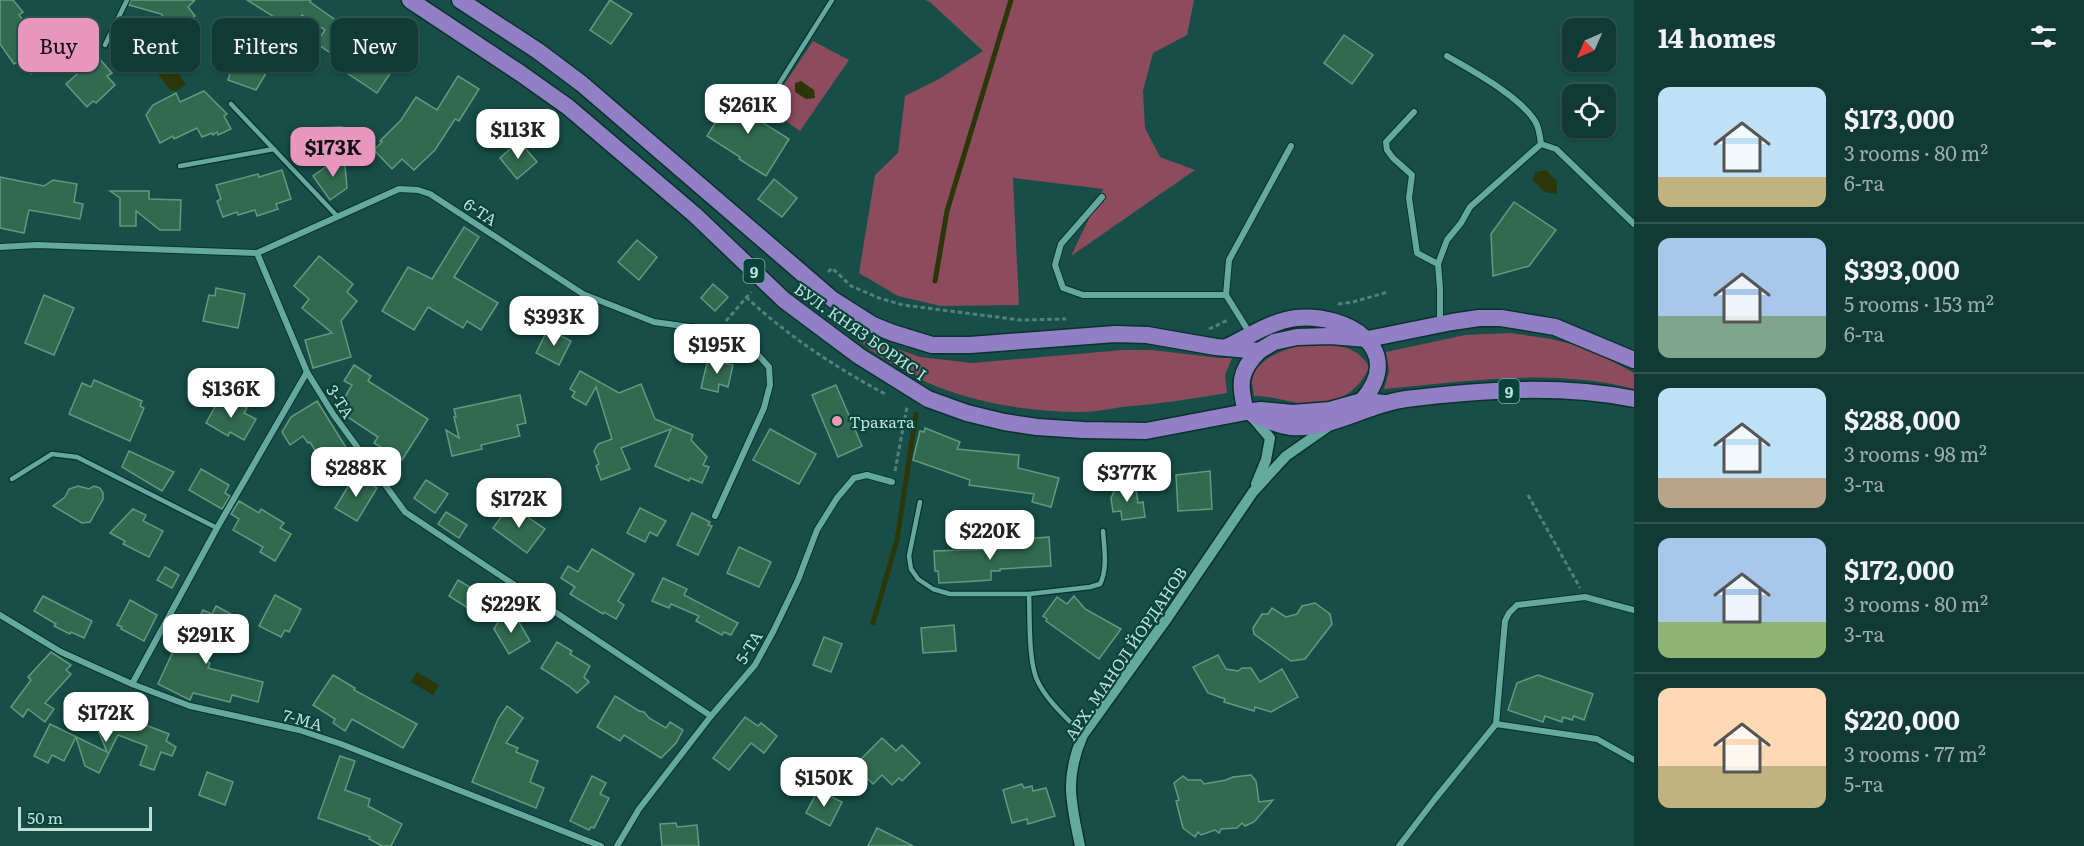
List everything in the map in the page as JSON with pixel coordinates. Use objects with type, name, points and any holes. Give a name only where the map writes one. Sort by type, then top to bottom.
[{"type":"highway","name":"БУЛ. КНЯЗ БОРИС I","points":[[410,0],[520,73],[568,108],[695,215],[783,300],[818,327],[928,399],[967,413],[1037,427],[1146,431],[1246,412]]},
{"type":"highway","name":"БУЛ. КНЯЗ БОРИС I","points":[[460,0],[538,51],[582,84],[832,299],[873,324],[932,345],[970,345],[1115,334],[1147,335],[1226,347]]},
{"type":"highway","points":[[1226,347],[1284,321],[1307,318],[1347,326],[1368,339],[1375,353],[1377,376],[1372,390],[1357,403]]},
{"type":"highway","name":"9","points":[[1226,347],[1258,351],[1275,342],[1297,337],[1330,336],[1368,339],[1479,318],[1501,318],[1555,327],[1634,360]]},
{"type":"highway","points":[[1246,412],[1241,387],[1242,375],[1258,351]]},
{"type":"highway","name":"9","points":[[1246,412],[1261,410],[1293,413],[1330,410],[1357,403],[1385,403],[1504,391],[1602,393],[1634,399]]},
{"type":"highway","name":"9","points":[[1246,412],[1270,422],[1293,427],[1336,422],[1385,403]]},
{"type":"street","points":[[1448,57],[1494,84],[1526,109],[1537,123],[1541,144]]},
{"type":"street","points":[[1414,112],[1386,142],[1387,150],[1412,175],[1409,198],[1417,253],[1438,264]]},
{"type":"street","points":[[1541,144],[1556,149],[1634,224]]},
{"type":"street","points":[[1440,325],[1438,264],[1447,240],[1470,207],[1541,144]]},
{"type":"street","points":[[1251,335],[1226,295],[1229,260],[1291,146]]},
{"type":"street","name":"6-ТА","points":[[0,247],[37,244],[257,253],[399,189],[418,190],[430,194],[583,294],[654,322],[719,331],[748,346],[769,367],[770,385],[765,408],[714,516]]},
{"type":"street","points":[[1102,197],[1061,244],[1055,265],[1063,288],[1083,295],[1226,295]]},
{"type":"street","name":"3-ТА","points":[[257,253],[307,372],[333,414],[405,512],[711,716]]},
{"type":"street","points":[[132,684],[217,528],[307,372]]},
{"type":"street","name":"АРХ. МАНОЛ ЙОРДАНОВ","points":[[1080,846],[1070,800],[1070,775],[1074,755],[1083,735],[1168,617],[1253,492],[1286,456],[1336,422],[1357,403]]},
{"type":"street","name":"АРХ. МАНОЛ ЙОРДАНОВ","points":[[1246,412],[1270,438],[1266,460],[1253,492]]},
{"type":"street","name":"5-ТА","points":[[617,846],[639,809],[711,716],[755,665],[798,580],[817,530],[837,498],[854,478],[867,475],[892,482]]},
{"type":"street","points":[[1399,846],[1496,724],[1505,621],[1509,613],[1517,605],[1525,603],[1585,597],[1634,610]]},
{"type":"street","name":"7-МА","points":[[0,615],[61,652],[132,684],[190,706],[299,730],[341,744],[601,846]]},
{"type":"street","points":[[1496,724],[1597,740],[1634,760]]},
{"type":"lane","points":[[105,45],[127,0]]},
{"type":"lane","points":[[762,111],[832,0]]},
{"type":"lane","points":[[231,104],[337,216]]},
{"type":"lane","points":[[180,166],[274,149]]},
{"type":"lane","points":[[12,479],[52,453],[77,457],[217,528]]},
{"type":"lane","points":[[921,502],[909,556],[911,569],[918,579],[933,589],[950,594],[1029,594],[1100,584],[1103,577],[1104,531]]},
{"type":"lane","points":[[1029,594],[1033,665],[1037,680],[1046,694],[1083,735]]},
{"type":"path","points":[[832,268],[851,286],[903,306],[1020,320],[1070,319]]},
{"type":"path","points":[[719,331],[746,297],[764,281]]},
{"type":"path","points":[[746,297],[776,324],[832,365],[890,397]]},
{"type":"path","points":[[1204,331],[1238,316]]},
{"type":"path","points":[[892,482],[907,407],[896,380]]},
{"type":"path","points":[[898,402],[907,407]]},
{"type":"path","points":[[1528,495],[1585,597]]},
{"type":"shaded area","points":[[925,0],[1194,0],[1187,35],[1153,53],[1143,91],[1145,128],[1160,157],[1195,170],[1071,256],[1103,189],[1013,178],[1019,305],[941,306],[898,296],[859,273],[875,175],[898,153],[905,96],[939,79],[983,51]]},
{"type":"shaded area","points":[[813,41],[849,60],[800,131],[768,109]]},
{"type":"shaded area","points":[[157,72],[177,72],[186,84],[176,91],[170,90]]},
{"type":"shaded area","points":[[801,81],[814,90],[815,98],[806,99],[795,92],[795,83]]},
{"type":"shaded area","points":[[1546,170],[1557,181],[1557,194],[1545,192],[1533,181],[1535,172]]},
{"type":"shaded area","points":[[1510,333],[1551,339],[1588,348],[1634,373],[1634,389],[1572,379],[1509,378],[1384,389],[1389,371],[1386,352],[1465,335]]},
{"type":"shaded area","points":[[864,340],[884,344],[920,357],[972,363],[1123,350],[1152,350],[1232,358],[1225,375],[1227,393],[1091,412],[1051,411],[994,403],[939,387],[887,361],[863,344]]},
{"type":"shaded area","points":[[1305,343],[1350,349],[1364,359],[1369,367],[1365,376],[1352,391],[1325,403],[1305,404],[1254,396],[1252,382],[1259,366],[1272,356]]},
{"type":"shaded area","points":[[417,672],[439,685],[433,695],[411,682]]},
{"type":"building","points":[[0,0],[13,0],[23,12],[19,15],[21,18],[18,18],[18,62],[14,64],[0,44]]},
{"type":"building","points":[[131,0],[195,0],[188,7],[195,16],[193,18],[165,18],[161,14],[129,5]]},
{"type":"building","points":[[247,0],[311,0],[310,2],[333,18],[331,18],[331,53],[319,45],[319,39],[325,30],[319,26],[319,18],[307,18],[302,15],[300,18],[276,18]]},
{"type":"building","points":[[610,0],[632,14],[611,44],[590,30]]},
{"type":"building","points":[[1344,35],[1373,55],[1352,84],[1324,63]]},
{"type":"building","points":[[99,58],[112,73],[107,76],[115,85],[96,103],[93,101],[87,107],[66,84],[79,72],[99,72]]},
{"type":"building","points":[[230,72],[267,72],[256,90],[228,80]]},
{"type":"building","points":[[346,72],[391,72],[377,93]]},
{"type":"building","points":[[458,76],[479,89],[459,121],[455,119],[435,150],[414,170],[402,159],[392,169],[374,150],[382,142],[380,141],[401,120],[416,97],[437,110]]},
{"type":"building","points":[[204,91],[227,114],[224,116],[231,129],[218,135],[217,132],[202,137],[197,128],[160,143],[146,115],[153,105],[176,93],[180,102]]},
{"type":"building","points":[[735,91],[760,106],[754,117],[789,139],[766,176],[707,136]]},
{"type":"building","points":[[342,127],[344,148],[309,150],[307,135],[315,135],[315,128]]},
{"type":"building","points":[[519,141],[537,162],[517,179],[500,158]]},
{"type":"building","points":[[344,154],[347,188],[330,200],[313,176]]},
{"type":"building","points":[[282,170],[291,199],[276,204],[278,209],[257,216],[255,210],[238,215],[237,212],[223,217],[217,201],[221,199],[216,185]]},
{"type":"building","points":[[0,177],[44,186],[53,180],[77,184],[74,202],[83,204],[80,219],[29,210],[24,233],[0,228]]},
{"type":"building","points":[[774,179],[797,198],[782,217],[758,199]]},
{"type":"building","points":[[110,191],[149,191],[149,199],[181,200],[180,230],[160,230],[136,211],[136,226],[120,226],[120,198]]},
{"type":"building","points":[[1514,202],[1556,230],[1529,266],[1493,276],[1491,234]]},
{"type":"building","points":[[464,227],[479,237],[454,277],[498,303],[481,330],[467,321],[463,328],[428,307],[414,330],[382,311],[408,267],[432,279]]},
{"type":"building","points":[[637,240],[657,257],[639,280],[618,262]]},
{"type":"building","points":[[319,256],[353,284],[347,292],[357,301],[341,321],[351,357],[313,368],[305,340],[332,333],[302,308],[309,299],[294,286]]},
{"type":"building","points":[[713,284],[728,297],[715,311],[701,298]]},
{"type":"building","points":[[216,288],[245,294],[238,328],[203,321],[209,295],[215,296]]},
{"type":"building","points":[[44,295],[74,308],[54,355],[25,343]]},
{"type":"building","points":[[548,329],[571,341],[559,365],[536,353]]},
{"type":"building","points":[[708,359],[733,365],[728,387],[719,384],[718,392],[701,388]]},
{"type":"building","points":[[354,365],[371,376],[368,381],[428,419],[402,460],[374,443],[378,437],[337,410],[352,385],[344,381]]},
{"type":"building","points":[[580,371],[619,393],[641,384],[655,419],[693,435],[691,440],[707,457],[703,465],[709,467],[702,483],[690,478],[689,481],[655,466],[671,429],[621,448],[630,469],[601,480],[596,466],[599,464],[594,451],[598,444],[612,439],[596,387],[586,405],[572,397],[575,392],[570,389]]},
{"type":"building","points":[[94,380],[142,401],[140,406],[144,408],[130,441],[69,414],[82,383],[91,387]]},
{"type":"building","name":"Траката","points":[[836,385],[862,446],[838,457],[812,395]]},
{"type":"building","points":[[520,395],[526,423],[517,425],[520,436],[481,445],[482,449],[452,456],[446,430],[459,438],[454,409]]},
{"type":"building","points":[[220,398],[228,403],[230,399],[247,408],[244,413],[256,419],[244,440],[230,432],[228,436],[206,423]]},
{"type":"building","points":[[317,401],[352,457],[328,472],[310,442],[308,443],[303,436],[290,445],[282,432],[291,417]]},
{"type":"building","points":[[925,428],[960,442],[957,449],[1019,455],[1018,468],[1059,478],[1051,507],[1032,502],[1034,494],[969,485],[970,480],[913,460],[920,431],[924,432]]},
{"type":"building","points":[[770,429],[816,454],[799,484],[753,460]]},
{"type":"building","points":[[129,451],[174,472],[162,491],[122,467]]},
{"type":"building","points":[[201,469],[229,485],[225,493],[230,496],[222,509],[189,490]]},
{"type":"building","points":[[1210,471],[1212,509],[1178,511],[1176,475]]},
{"type":"building","points":[[355,475],[377,488],[357,521],[335,508]]},
{"type":"building","points":[[426,480],[448,494],[435,513],[414,498]]},
{"type":"building","points":[[1129,485],[1129,489],[1136,488],[1138,503],[1143,502],[1145,517],[1122,520],[1121,511],[1113,512],[1111,498],[1116,487]]},
{"type":"building","points":[[78,486],[89,489],[94,486],[100,488],[103,493],[103,499],[90,522],[82,523],[53,506],[65,497],[69,489]]},
{"type":"building","points":[[239,501],[259,513],[261,509],[284,523],[280,528],[291,534],[275,561],[260,552],[263,547],[233,530],[239,519],[231,514]]},
{"type":"building","points":[[510,505],[545,529],[527,553],[493,528]]},
{"type":"building","points":[[640,508],[666,521],[657,536],[650,532],[645,542],[627,533]]},
{"type":"building","points":[[133,509],[146,515],[143,521],[163,531],[149,557],[123,544],[125,541],[110,533]]},
{"type":"building","points":[[446,512],[467,525],[459,538],[438,524]]},
{"type":"building","points":[[692,513],[710,522],[708,525],[712,526],[698,555],[677,545]]},
{"type":"building","points":[[1049,537],[1051,566],[991,571],[991,580],[939,583],[938,571],[935,571],[934,551],[1024,548],[1023,539]]},
{"type":"building","points":[[739,547],[771,562],[759,587],[727,573]]},
{"type":"building","points":[[592,549],[634,574],[618,601],[624,605],[616,619],[604,612],[603,614],[570,594],[575,587],[561,578],[568,566],[578,572]]},
{"type":"building","points":[[165,567],[179,575],[172,588],[157,580]]},
{"type":"building","points":[[663,578],[687,589],[684,595],[738,623],[731,635],[724,632],[722,635],[696,621],[699,616],[671,604],[669,608],[652,601]]},
{"type":"building","points":[[458,580],[481,594],[471,610],[449,596]]},
{"type":"building","points":[[275,595],[301,609],[289,632],[285,630],[281,637],[259,626]]},
{"type":"building","points":[[43,596],[92,621],[84,638],[54,626],[56,624],[34,611]]},
{"type":"building","points":[[1074,596],[1085,609],[1121,629],[1099,659],[1046,621],[1047,619],[1043,616],[1057,597],[1067,604]]},
{"type":"building","points":[[130,600],[157,615],[144,641],[117,625]]},
{"type":"building","points":[[1315,603],[1330,614],[1332,624],[1305,659],[1291,661],[1254,634],[1253,628],[1262,614],[1268,614],[1272,608],[1286,617],[1297,614],[1302,606]]},
{"type":"building","points":[[216,606],[233,615],[224,634],[220,632],[206,661],[210,663],[208,668],[263,682],[258,702],[232,695],[230,702],[193,693],[190,700],[158,684],[175,647],[183,651],[203,610],[212,614]]},
{"type":"building","points":[[501,617],[506,619],[508,617],[519,622],[530,641],[509,654],[494,629]]},
{"type":"building","points":[[954,625],[956,651],[923,653],[921,628]]},
{"type":"building","points":[[824,637],[842,644],[831,672],[813,665]]},
{"type":"building","points":[[557,642],[572,651],[570,654],[590,666],[584,677],[589,682],[577,693],[541,668]]},
{"type":"building","points":[[51,652],[71,665],[66,670],[71,674],[45,703],[54,709],[45,722],[28,709],[23,717],[11,707],[31,680],[28,677]]},
{"type":"building","points":[[1218,655],[1226,669],[1238,671],[1242,668],[1251,668],[1260,682],[1282,669],[1298,697],[1271,712],[1255,707],[1254,711],[1224,702],[1225,699],[1208,693],[1193,667]]},
{"type":"building","points":[[333,675],[355,688],[354,690],[417,724],[403,748],[352,719],[345,731],[333,723],[335,719],[313,705]]},
{"type":"building","points":[[1538,675],[1593,694],[1584,720],[1574,716],[1572,720],[1563,717],[1562,722],[1545,716],[1543,722],[1508,710],[1517,683]]},
{"type":"building","points":[[615,696],[644,712],[649,718],[666,728],[670,722],[683,730],[676,743],[661,758],[624,735],[620,741],[597,727]]},
{"type":"building","points":[[507,706],[523,718],[506,743],[518,748],[516,752],[538,761],[530,782],[544,788],[536,808],[472,782],[498,719]]},
{"type":"building","points":[[113,715],[141,729],[143,724],[169,734],[166,741],[176,747],[172,756],[161,752],[154,770],[140,765],[147,746],[118,735],[99,773],[85,766],[76,737],[64,761],[52,755],[48,763],[34,756],[50,724],[107,752],[95,723]]},
{"type":"building","points":[[745,717],[758,726],[761,723],[777,736],[764,753],[751,743],[729,770],[713,758]]},
{"type":"building","points":[[882,738],[896,751],[902,745],[920,763],[902,781],[899,778],[892,785],[882,775],[873,784],[858,769],[863,763],[860,760]]},
{"type":"building","points":[[340,756],[355,761],[345,790],[370,799],[368,806],[402,824],[391,846],[382,846],[369,839],[370,837],[318,818]]},
{"type":"building","points":[[207,772],[233,782],[225,805],[199,795]]},
{"type":"building","points":[[1251,775],[1256,781],[1259,802],[1273,800],[1254,822],[1245,826],[1242,823],[1237,828],[1221,829],[1219,833],[1215,830],[1201,835],[1198,832],[1195,837],[1183,828],[1174,783],[1183,776],[1188,780],[1201,780],[1204,784]]},
{"type":"building","points":[[592,776],[606,783],[600,794],[609,798],[594,828],[591,827],[589,830],[570,821]]},
{"type":"building","points":[[1022,784],[1024,788],[1032,786],[1033,791],[1046,788],[1055,816],[1028,824],[1027,819],[1012,823],[1003,790]]},
{"type":"building","points":[[818,790],[842,802],[830,826],[806,813]]},
{"type":"building","points":[[676,823],[677,827],[697,825],[699,846],[662,846],[660,824]]},
{"type":"building","points":[[877,828],[913,846],[868,846]]},
{"type":"waterway","points":[[935,281],[947,211],[1011,0]]},
{"type":"waterway","points":[[873,623],[897,540],[916,414]]},
{"type":"place","name":"Траката","points":[[837,421]]}]
